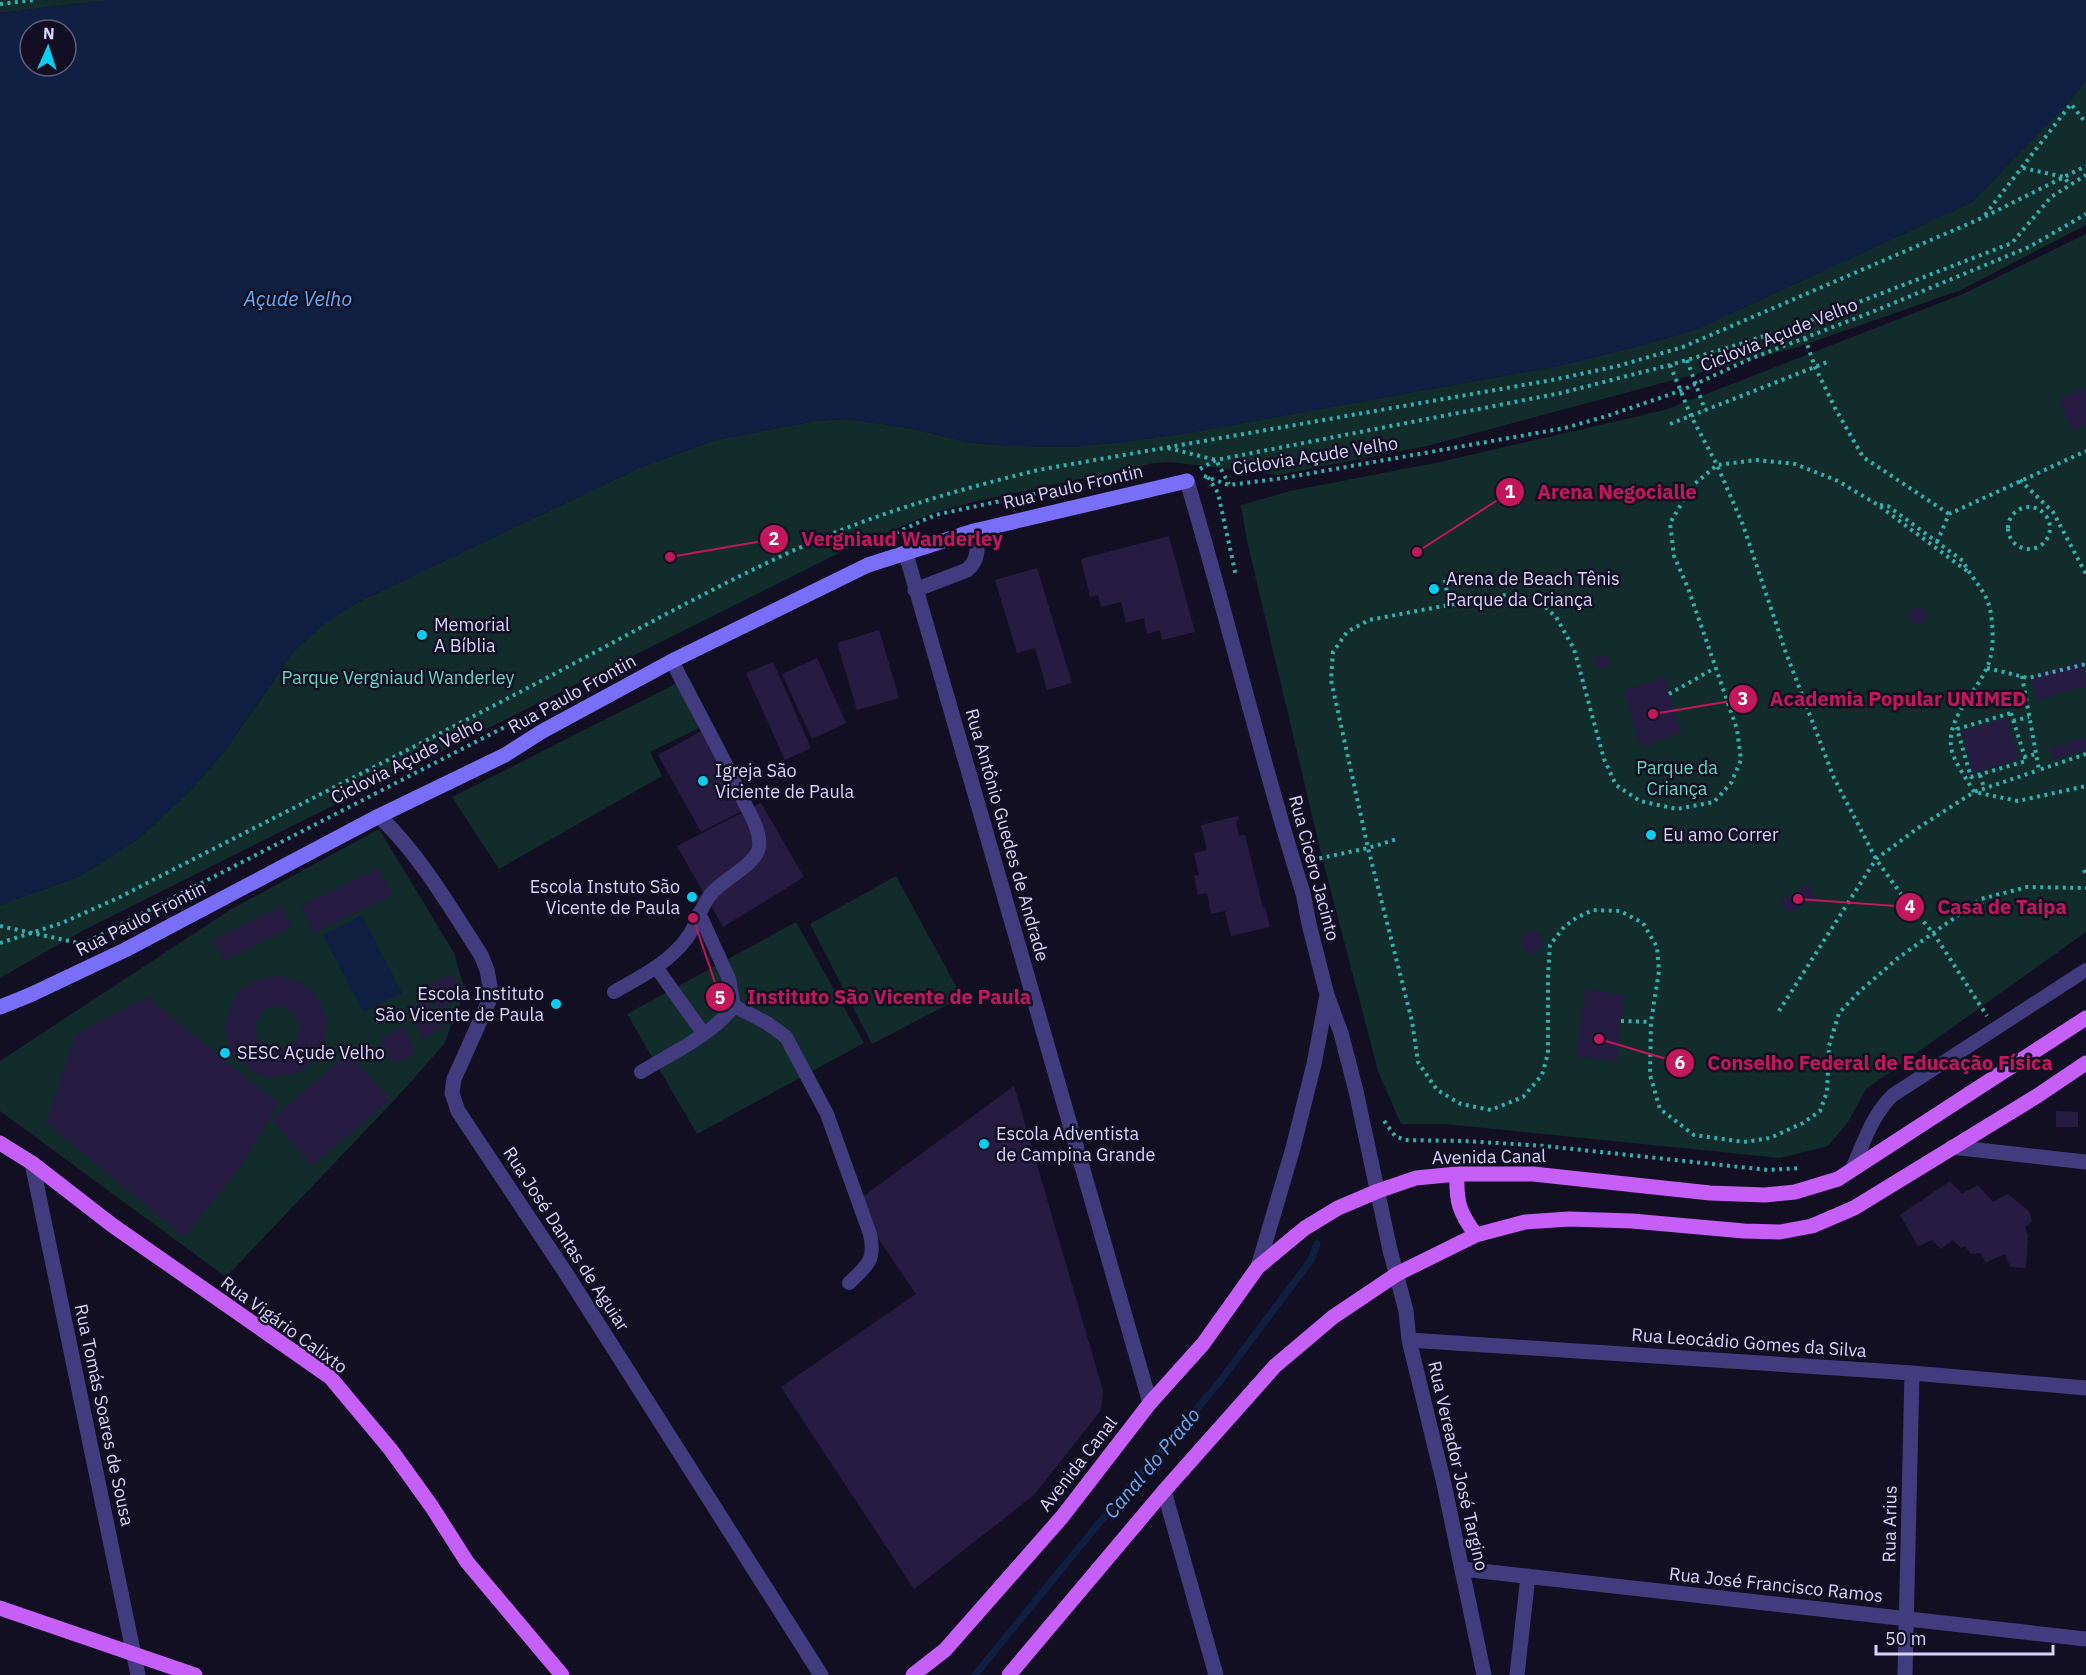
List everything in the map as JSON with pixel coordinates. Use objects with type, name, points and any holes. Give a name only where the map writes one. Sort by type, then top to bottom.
[{"type":"main road","name":"Rua Paulo Frontin","points":[[0,1007],[125,950],[378,816],[505,755],[542,732],[672,661],[868,565],[974,531],[1191,477]]},
{"type":"main road","name":"Avenida Canal","points":[[913,1675],[945,1650],[1055,1526],[1150,1403],[1203,1344],[1258,1267],[1305,1228],[1338,1208],[1416,1178],[1457,1173],[1533,1174],[1710,1193],[1765,1195],[1796,1192],[1838,1179],[2086,1018]]},
{"type":"main road","points":[[1009,1675],[1164,1491],[1275,1366],[1333,1317],[1397,1274],[1476,1235],[1525,1222],[1569,1219],[1632,1221],[1780,1232],[1812,1226],[1854,1208],[2037,1096],[2086,1063]]},
{"type":"main road","name":"Rua Vigário Calixto","points":[[0,1143],[32,1163],[112,1225],[330,1377],[391,1450],[467,1562],[562,1675]]},
{"type":"main road","points":[[1457,1173],[1456,1188],[1461,1216],[1476,1235]]},
{"type":"main road","points":[[0,1608],[195,1675]]},
{"type":"street","name":"Rua Cicero Jacinto","points":[[1191,477],[1248,705],[1303,893],[1327,995],[1314,1065],[1293,1148],[1258,1267]]},
{"type":"street","points":[[915,590],[967,570],[978,553],[974,531]]},
{"type":"street","name":"Rua Antônio Guedes de Andrade","points":[[906,554],[1150,1403]]},
{"type":"street","name":"Rua José Dantas de Aguiar","points":[[378,816],[398,834],[425,869],[481,955],[487,970],[490,986],[489,1001],[454,1079],[452,1093],[458,1111],[567,1275],[821,1675]]},
{"type":"street","points":[[1327,995],[1341,1033],[1378,1191]]},
{"type":"street","points":[[1952,1147],[2086,1162]]},
{"type":"street","name":"Rua Tomás Soares de Sousa","points":[[32,1163],[138,1675]]},
{"type":"street","name":"Rua Vereador José Targino","points":[[1378,1191],[1406,1311],[1409,1340],[1462,1569],[1482,1671]]},
{"type":"street","name":"Rua Leocádio Gomes da Silva","points":[[1409,1340],[1912,1373],[2086,1388]]},
{"type":"street","name":"Rua Arius","points":[[1905,1675],[1912,1373]]},
{"type":"street","points":[[1164,1491],[1216,1675]]},
{"type":"street","name":"Rua José Francisco Ramos","points":[[1462,1569],[2086,1639]]},
{"type":"street","points":[[1517,1675],[1528,1576]]},
{"type":"lane","points":[[614,992],[656,967],[674,953],[689,937],[711,893],[753,858],[759,848],[758,832],[726,760],[672,661]]},
{"type":"lane","points":[[641,1072],[703,1033],[727,1015],[734,1005],[729,979],[699,913]]},
{"type":"lane","points":[[656,967],[703,1033]]},
{"type":"lane","points":[[1852,1169],[1881,1106],[1893,1095],[2086,970]]},
{"type":"lane","points":[[734,1005],[786,1037],[827,1114],[873,1247],[869,1264],[849,1283]]},
{"type":"path","points":[[0,4],[35,0]]},
{"type":"path","points":[[1982,218],[2071,104],[2086,123]]},
{"type":"path","points":[[2023,168],[2064,177],[2070,185]]},
{"type":"path","points":[[1191,477],[1201,468],[1216,460],[1561,393],[1670,365],[1800,324],[2012,243],[2051,197],[2086,175]]},
{"type":"path","name":"Ciclovia Açude Velho","points":[[1191,477],[1207,476],[1229,485],[1284,478],[1565,428],[1607,416],[1680,391],[1750,359],[1872,312],[2029,247],[2086,214]]},
{"type":"path","points":[[1800,324],[1815,367],[1863,457],[1949,514]]},
{"type":"path","points":[[1687,360],[1705,410]]},
{"type":"path","points":[[1670,424],[1830,361]]},
{"type":"path","points":[[1670,365],[1690,416],[1717,465],[1743,525],[1786,652],[1834,778],[1876,859],[1906,901],[1934,934],[1995,1029]]},
{"type":"path","points":[[1166,447],[1216,460],[1229,485]]},
{"type":"path","points":[[1937,542],[1949,514],[2086,451]]},
{"type":"path","points":[[1967,571],[1878,504],[1838,481],[1795,464],[1756,460],[1717,465],[1692,486],[1670,523],[1674,556],[1688,588],[1737,729],[1741,760],[1731,783],[1714,802],[1677,809],[1640,801],[1616,785],[1604,759],[1574,648],[1556,617],[1543,605],[1526,598],[1502,595],[1369,620],[1347,632],[1333,652],[1331,680],[1368,848],[1412,1021],[1418,1062],[1437,1090],[1461,1104],[1491,1110],[1522,1097],[1542,1075],[1548,1053],[1550,945],[1564,927],[1576,918],[1593,910],[1620,911],[1643,923],[1657,947],[1659,971],[1651,1022],[1650,1075],[1660,1109],[1694,1135],[1744,1142],[1770,1138],[1803,1124],[1820,1111],[1827,1092],[1828,1046],[1839,1013],[1898,958],[1981,899],[2027,887],[2086,888]]},
{"type":"path","points":[[1207,476],[1218,493],[1239,586]]},
{"type":"path","points":[[2020,480],[2054,512],[2086,574]]},
{"type":"path","points":[[886,537],[935,515],[1071,486]]},
{"type":"path","points":[[1878,504],[1888,506],[1963,561],[1967,571],[1983,592],[1990,608],[1991,658],[1958,715],[1951,734],[1951,749],[1974,792]]},
{"type":"path","points":[[2032,507],[2047,516],[2051,526],[2050,533],[2043,544],[2030,550],[2016,545],[2008,527],[2013,514],[2018,510],[2032,507]]},
{"type":"path","points":[[2047,516],[2054,512]]},
{"type":"path","points":[[1445,580],[1449,605]]},
{"type":"path","points":[[1987,668],[2028,678],[2086,664]]},
{"type":"path","points":[[1669,694],[1715,668]]},
{"type":"path","points":[[2022,676],[2039,770]]},
{"type":"path","name":"Ciclovia Açude Velho","points":[[0,926],[83,944],[531,713]]},
{"type":"path","points":[[2011,713],[2013,721],[2025,761],[1971,777],[1957,729],[2011,713]]},
{"type":"path","points":[[2013,721],[2029,717]]},
{"type":"path","points":[[2024,757],[2036,754]]},
{"type":"path","points":[[1779,1011],[1876,859],[1917,828],[1974,792],[2039,770],[2062,759],[2086,754]]},
{"type":"path","points":[[1980,775],[1984,788]]},
{"type":"path","points":[[1974,792],[2018,801],[2086,786]]},
{"type":"path","points":[[1294,866],[1397,839]]},
{"type":"path","points":[[1621,1021],[1651,1022]]},
{"type":"path","points":[[1382,1116],[1387,1127],[1395,1136],[1405,1140],[1545,1146],[1768,1170],[1807,1168]]},
{"type":"green space","points":[[0,0],[109,0],[0,13]]},
{"type":"green space","name":"Parque Vergniaud Wanderley","points":[[2086,78],[2086,225],[1961,290],[1801,346],[1427,446],[1278,475],[1170,462],[1154,463],[973,502],[933,513],[839,553],[80,932],[0,978],[0,905],[78,877],[138,839],[190,791],[224,752],[294,651],[323,624],[356,603],[639,468],[715,440],[815,421],[847,419],[909,428],[972,443],[1072,447],[1123,442],[1187,433],[1558,366],[1647,344],[1697,329],[1972,202],[2069,102]]},
{"type":"green space","name":"Parque da Criança","points":[[2086,234],[2086,932],[1866,1089],[1848,1122],[1828,1146],[1780,1158],[1446,1124],[1401,1124],[1378,1071],[1322,857],[1247,541],[1241,505],[1290,491],[1440,462],[1665,410],[1963,294]]},
{"type":"green space","points":[[689,677],[711,722],[650,752],[662,776],[499,869],[452,797]]},
{"type":"green space","name":"SESC Açude Velho","points":[[379,829],[454,953],[465,991],[444,1044],[400,1094],[226,1277],[0,1111],[0,1061],[230,910]]},
{"type":"green space","points":[[896,876],[962,997],[872,1044],[810,924]]},
{"type":"green space","points":[[796,922],[864,1043],[697,1134],[627,1014]]},
{"type":"water","name":"Açude Velho","points":[[109,0],[2086,0],[2086,78],[2069,102],[1972,202],[1697,329],[1558,366],[1187,433],[1123,442],[1072,447],[972,443],[909,428],[847,419],[815,421],[715,440],[639,468],[356,603],[323,625],[294,651],[224,752],[190,791],[138,839],[78,877],[0,905],[0,13]]},
{"type":"water","points":[[362,915],[402,993],[363,1012],[323,935]]},
{"type":"building","points":[[2086,388],[2086,425],[2072,431],[2059,399]]},
{"type":"building","points":[[1169,536],[1195,632],[1162,640],[1160,630],[1147,634],[1144,618],[1126,623],[1121,602],[1101,607],[1098,595],[1090,597],[1081,559]]},
{"type":"building","points":[[1037,568],[1072,683],[1047,690],[1035,648],[1017,653],[995,580]]},
{"type":"building","points":[[1919,607],[1925,610],[1928,616],[1925,622],[1919,625],[1913,622],[1910,616],[1913,610]]},
{"type":"building","points":[[879,630],[899,698],[857,710],[837,643]]},
{"type":"building","points":[[1602,655],[1607,657],[1609,662],[1607,667],[1602,669],[1597,667],[1595,662],[1597,657]]},
{"type":"building","points":[[817,658],[846,723],[812,739],[782,674]]},
{"type":"building","points":[[773,662],[811,748],[785,760],[746,673]]},
{"type":"building","points":[[2081,662],[2086,686],[2037,700],[2030,676]]},
{"type":"building","points":[[1665,678],[1681,734],[1640,746],[1624,690]]},
{"type":"building","points":[[2007,718],[2019,760],[1973,773],[1961,732]]},
{"type":"building","name":"Igreja São Viciente de Paula","points":[[705,729],[748,808],[701,832],[658,755]]},
{"type":"building","points":[[2086,737],[2086,750],[2053,759],[2050,747]]},
{"type":"building","points":[[761,803],[804,877],[723,927],[677,846]]},
{"type":"building","points":[[1238,816],[1239,820],[1236,821],[1239,836],[1245,835],[1270,927],[1231,936],[1225,911],[1211,914],[1207,893],[1198,895],[1194,876],[1199,875],[1194,853],[1207,850],[1201,825]]},
{"type":"building","points":[[379,868],[392,895],[314,933],[301,906]]},
{"type":"building","points":[[1808,884],[1816,898],[1789,913],[1781,900]]},
{"type":"building","points":[[281,906],[292,927],[224,961],[213,940]]},
{"type":"building","points":[[1532,931],[1540,934],[1543,942],[1540,950],[1532,953],[1524,950],[1521,942],[1524,934]]},
{"type":"building","points":[[451,974],[463,996],[437,1010],[425,988]]},
{"type":"building","points":[[281,976],[307,986],[323,1008],[327,1021],[322,1049],[304,1069],[293,1074],[268,1077],[256,1073],[237,1059],[226,1036],[225,1023],[234,998],[254,981]],"holes":[[[280,1006],[289,1009],[299,1023],[299,1032],[295,1041],[289,1047],[280,1050],[264,1046],[258,1039],[255,1023],[264,1010],[271,1007]]]},
{"type":"building","points":[[1585,989],[1625,995],[1616,1062],[1576,1056]]},
{"type":"building","points":[[147,997],[279,1104],[236,1173],[184,1237],[46,1122],[75,1035]]},
{"type":"building","points":[[426,1000],[442,1028],[423,1039],[407,1010]]},
{"type":"building","points":[[403,1026],[417,1052],[394,1065],[380,1039]]},
{"type":"building","points":[[349,1053],[390,1100],[312,1166],[272,1119]]},
{"type":"building","points":[[1014,1086],[1103,1391],[1101,1410],[1034,1495],[914,1589],[781,1387],[916,1294],[854,1203]]},
{"type":"building","points":[[2056,1111],[2078,1112],[2078,1127],[2056,1127]]},
{"type":"building","points":[[1950,1181],[1962,1194],[1978,1185],[1993,1202],[2008,1194],[2029,1211],[2032,1221],[2025,1227],[2028,1236],[2026,1268],[2010,1267],[2005,1254],[1986,1262],[1980,1253],[1971,1254],[1965,1246],[1961,1248],[1953,1240],[1941,1249],[1932,1240],[1918,1246],[1900,1215]]},
{"type":"waterway","name":"Canal do Prado","points":[[975,1675],[1113,1506],[1218,1384],[1311,1260],[1317,1244]]},
{"type":"place","name":"Arena Negocialle","points":[[1417,552]]},
{"type":"place","name":"Vergniaud Wanderley","points":[[670,557]]},
{"type":"place","name":"Arena de Beach Tênis Parque da Criança","points":[[1434,589]]},
{"type":"place","name":"Memorial A Bíblia","points":[[422,635]]},
{"type":"place","name":"Academia Popular UNIMED","points":[[1653,714]]},
{"type":"place","name":"Igreja São Viciente de Paula","points":[[703,781]]},
{"type":"place","name":"Eu amo Correr","points":[[1651,835]]},
{"type":"place","name":"Escola Instuto São Vicente de Paula","points":[[692,897]]},
{"type":"place","name":"Casa de Taipa","points":[[1798,899]]},
{"type":"place","name":"Instituto São Vicente de Paula","points":[[693,918]]},
{"type":"place","name":"Escola Instituto São Vicente de Paula","points":[[556,1004]]},
{"type":"place","name":"Conselho Federal de Educação Física","points":[[1599,1039]]},
{"type":"place","name":"SESC Açude Velho","points":[[225,1053]]},
{"type":"place","name":"Escola Adventista de Campina Grande","points":[[984,1144]]}]
